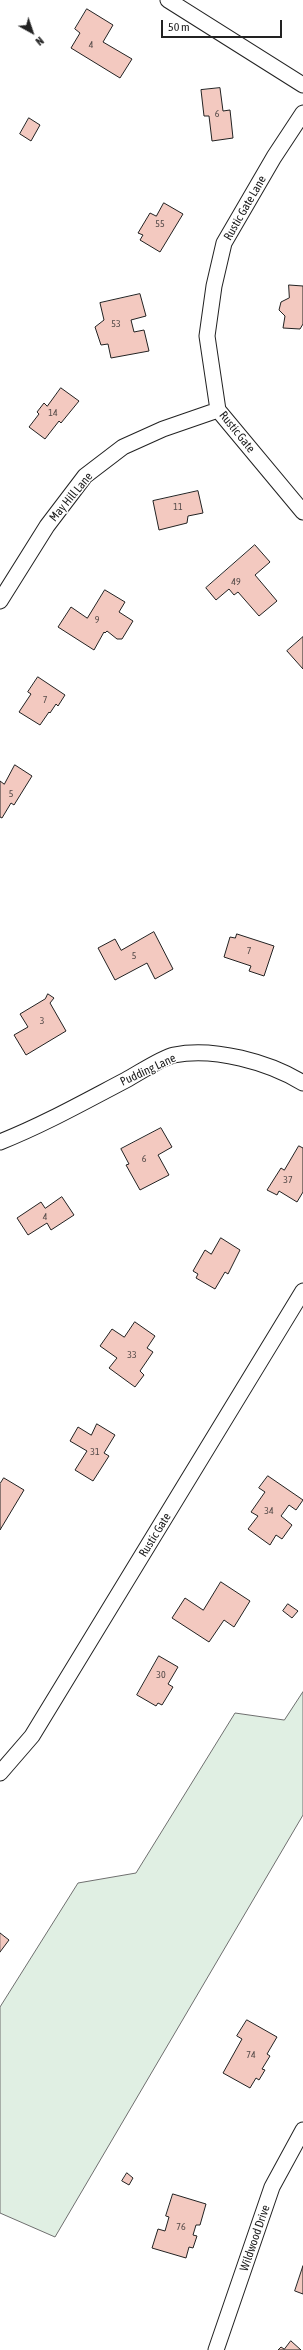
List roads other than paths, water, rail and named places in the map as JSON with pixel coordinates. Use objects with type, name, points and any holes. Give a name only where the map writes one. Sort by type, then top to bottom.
[{"type":"street","points":[[168,0],[303,85]]},
{"type":"street","name":"Rustic Gate Lane","points":[[207,336],[214,286],[224,243],[274,157],[303,113]]},
{"type":"street","name":"Rustic Gate","points":[[207,336],[218,410],[303,512]]},
{"type":"street","name":"May Hill Lane","points":[[0,601],[47,526],[85,476],[123,447],[163,429],[218,410]]},
{"type":"street","name":"Pudding Lane","points":[[0,1142],[74,1107],[174,1055],[209,1054],[248,1059],[286,1072],[303,1083]]},
{"type":"street","name":"Rustic Gate","points":[[0,1773],[32,1736],[299,1306],[303,1291]]},
{"type":"street","name":"Wildwood Drive","points":[[216,2350],[272,2187],[303,2130]]}]
